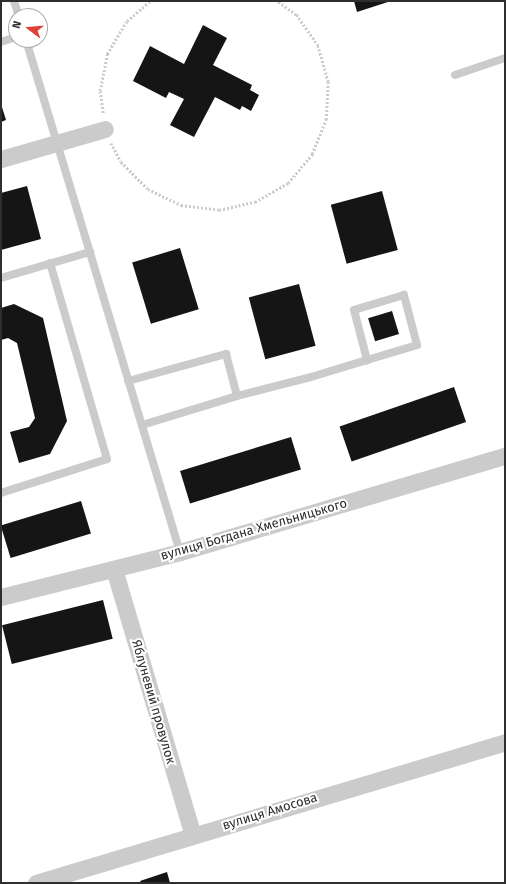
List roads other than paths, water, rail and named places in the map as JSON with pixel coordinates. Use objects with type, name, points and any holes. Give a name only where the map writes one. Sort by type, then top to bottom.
[{"type":"street","points":[[1,158],[105,129]]},
{"type":"street","name":"вулиця Богдана Хмельницького","points":[[1,597],[180,552],[505,456]]},
{"type":"street","name":"Яблуневий провулок","points":[[114,569],[192,836]]},
{"type":"street","name":"вулиця Амосова","points":[[36,883],[505,742]]},
{"type":"lane","points":[[28,48],[180,552]]},
{"type":"lane","points":[[454,75],[505,58]]},
{"type":"lane","points":[[1,278],[90,252]]},
{"type":"lane","points":[[1,493],[107,458],[50,263]]},
{"type":"lane","points":[[142,425],[237,396],[367,360],[417,346],[404,295],[354,310],[367,360]]},
{"type":"lane","points":[[128,381],[226,354],[237,396]]}]
